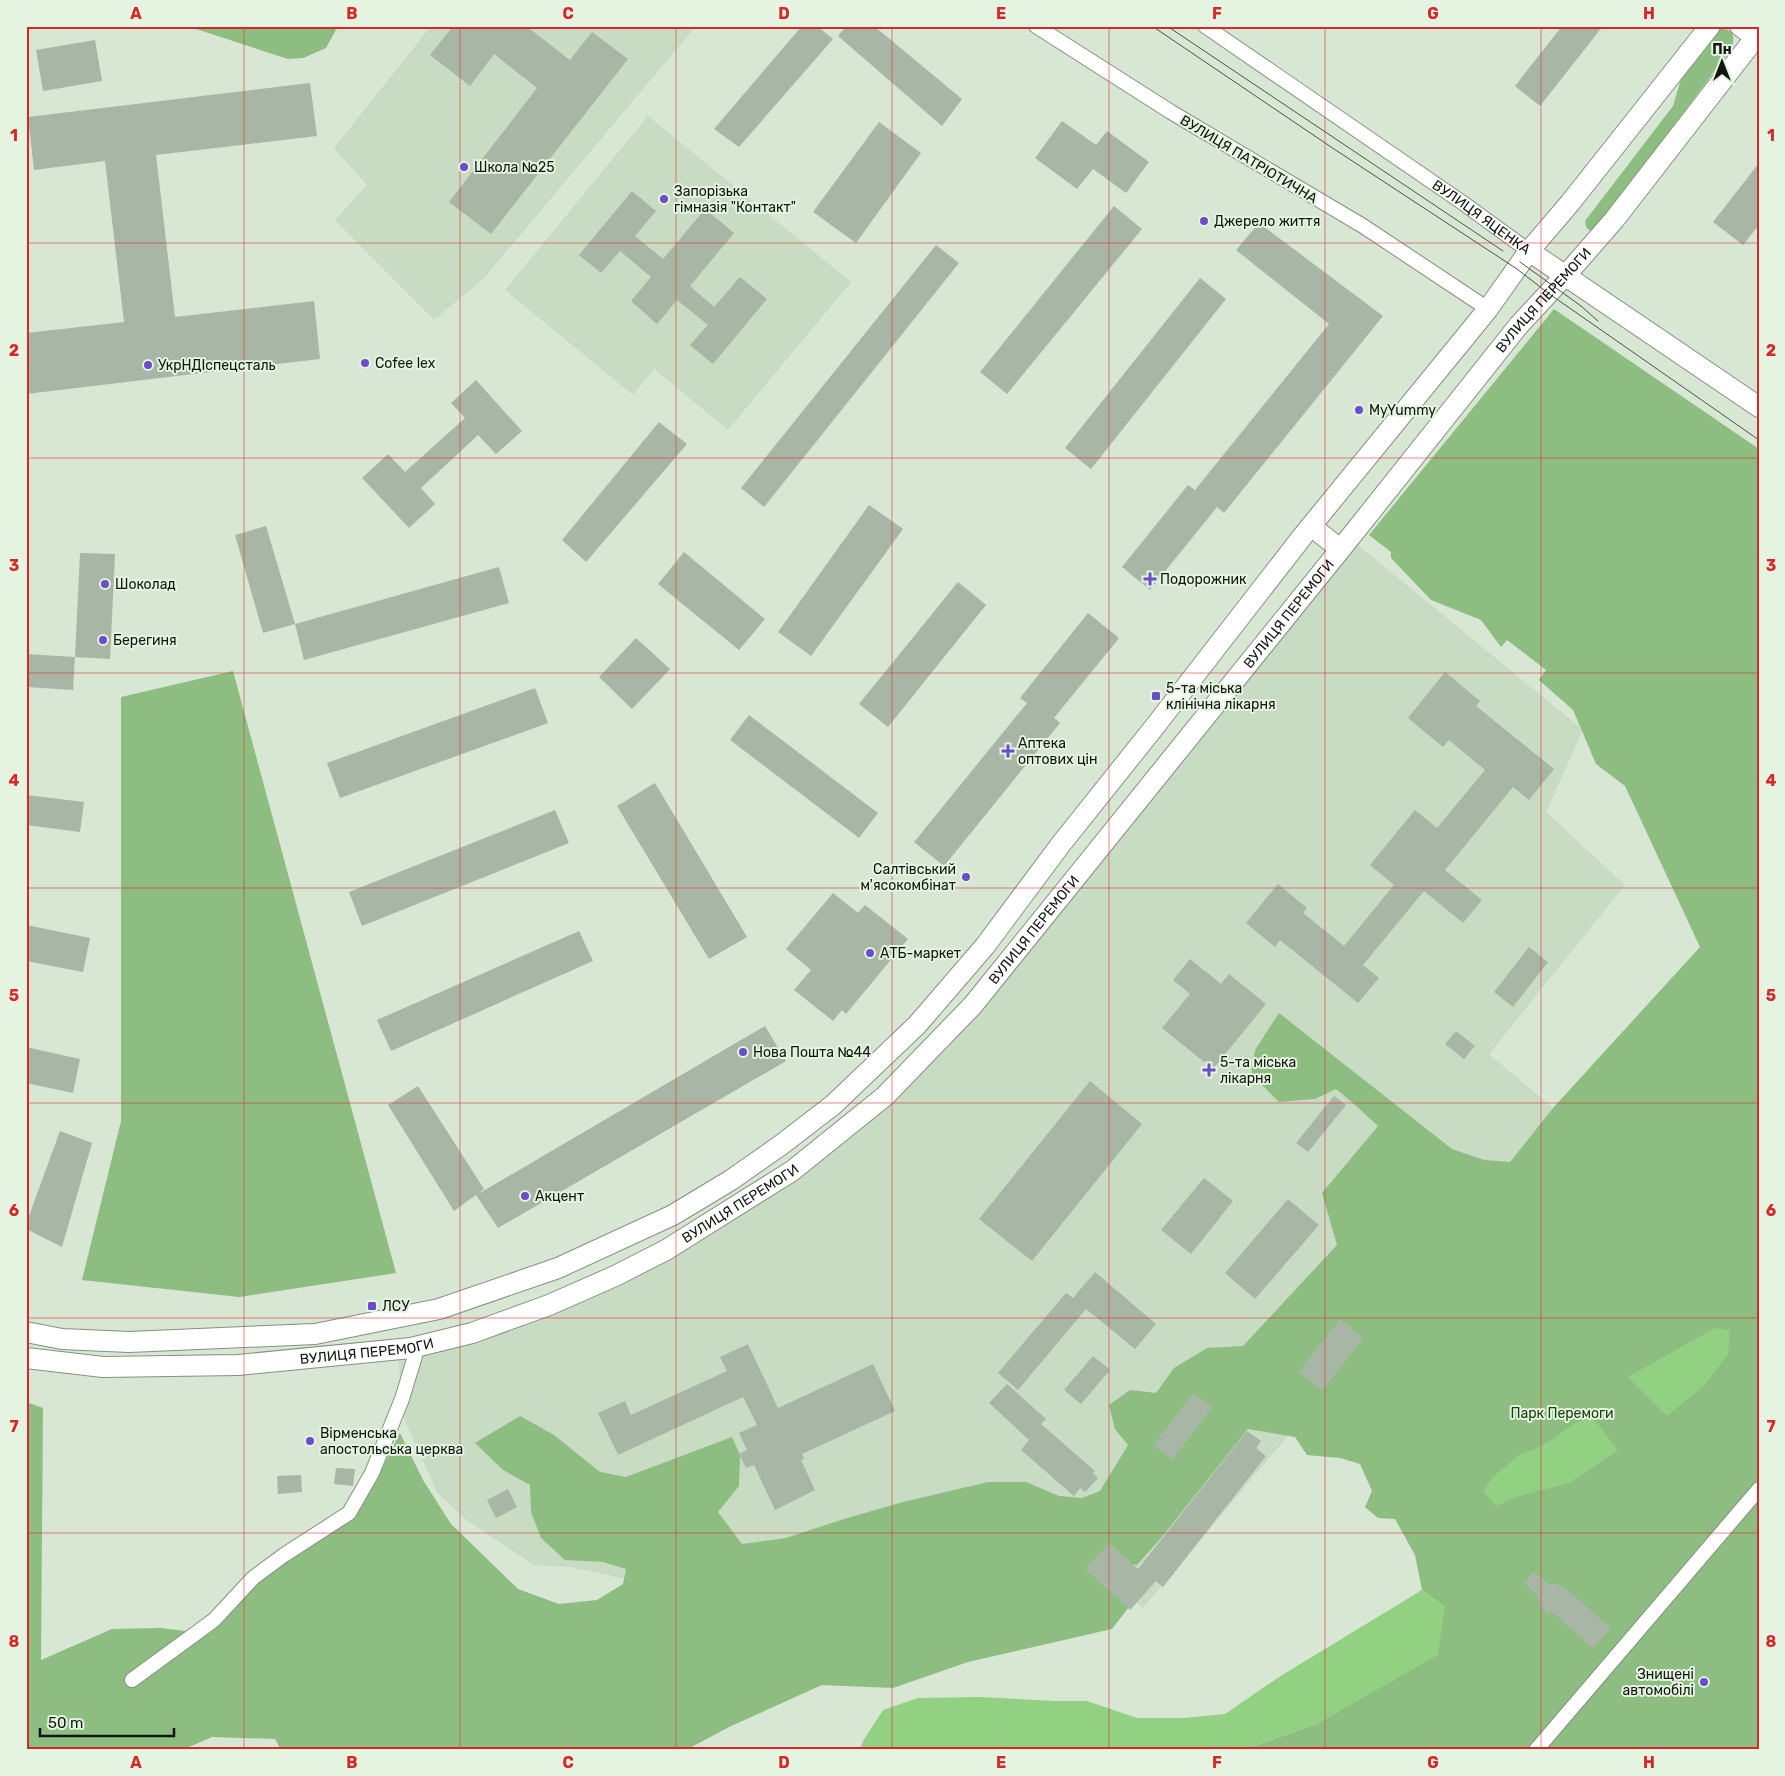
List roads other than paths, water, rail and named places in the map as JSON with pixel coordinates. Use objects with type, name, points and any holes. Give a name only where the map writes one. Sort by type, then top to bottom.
[{"type":"main road","name":"ВУЛИЦЯ ПЕРЕМОГИ","points":[[26,1332],[62,1339],[130,1342],[315,1334],[439,1309],[558,1268],[673,1215],[731,1180],[833,1105],[917,1025],[985,946],[1061,844],[1311,526],[1488,309],[1529,251],[1570,203],[1710,26]]},
{"type":"main road","name":"ВУЛИЦЯ ПЕРЕМОГИ","points":[[26,1358],[103,1367],[238,1365],[411,1348],[472,1333],[549,1305],[615,1276],[666,1250],[792,1171],[885,1096],[979,997],[1519,324],[1614,220],[1751,32]]},
{"type":"main road","name":"ВУЛИЦЯ ЯЦЕНКА","points":[[1529,251],[1759,407]]},
{"type":"main road","points":[[1311,526],[1340,549]]},
{"type":"street","name":"ВУЛИЦЯ ПАТРІОТИЧНА","points":[[1036,26],[1171,112],[1363,226],[1488,309]]},
{"type":"street","name":"ВУЛИЦЯ ЯЦЕНКА","points":[[1205,26],[1463,203],[1529,251]]},
{"type":"street","points":[[132,1680],[214,1620],[253,1578],[349,1512],[372,1473],[402,1399],[415,1356],[411,1348]]},
{"type":"street","points":[[1536,1750],[1759,1489]]},
{"type":"tram line","points":[[1152,26],[1334,149],[1517,269],[1548,293],[1759,440]]},
{"type":"tram line","points":[[1167,26],[1503,251]]},
{"type":"tram line","points":[[1520,262],[1581,306],[1598,321]]},
{"type":"place","name":"Школа №25","points":[[464,167]]},
{"type":"place","name":"Запорізька гімназія \"Контакт\"","points":[[664,199]]},
{"type":"place","name":"Джерело життя","points":[[1204,221]]},
{"type":"place","name":"Cofee lex","points":[[365,363]]},
{"type":"place","name":"УкрНДІспецсталь","points":[[148,365]]},
{"type":"place","name":"MyYummy","points":[[1359,410]]},
{"type":"place","name":"Подорожник","points":[[1150,579]]},
{"type":"place","name":"Шоколад","points":[[105,584]]},
{"type":"place","name":"Берегиня","points":[[103,640]]},
{"type":"place","name":"5-та міська клінічна лікарня","points":[[1156,696]]},
{"type":"place","name":"Аптека оптових цін","points":[[1008,751]]},
{"type":"place","name":"Салтівський м'ясокомбінат","points":[[966,877]]},
{"type":"place","name":"АТБ-маркет","points":[[870,953]]},
{"type":"place","name":"Нова Пошта №44","points":[[743,1052]]},
{"type":"place","name":"5-та міська лікарня","points":[[1209,1070]]},
{"type":"place","name":"Акцент","points":[[525,1196]]},
{"type":"place","name":"ЛСУ","points":[[372,1306]]},
{"type":"place","name":"Вірменська апостольська церква","points":[[310,1441]]},
{"type":"place","name":"Знищені автомобілі","points":[[1704,1682]]},
{"type":"park label","name":"Парк Перемоги","points":[[1562,1413]]}]
